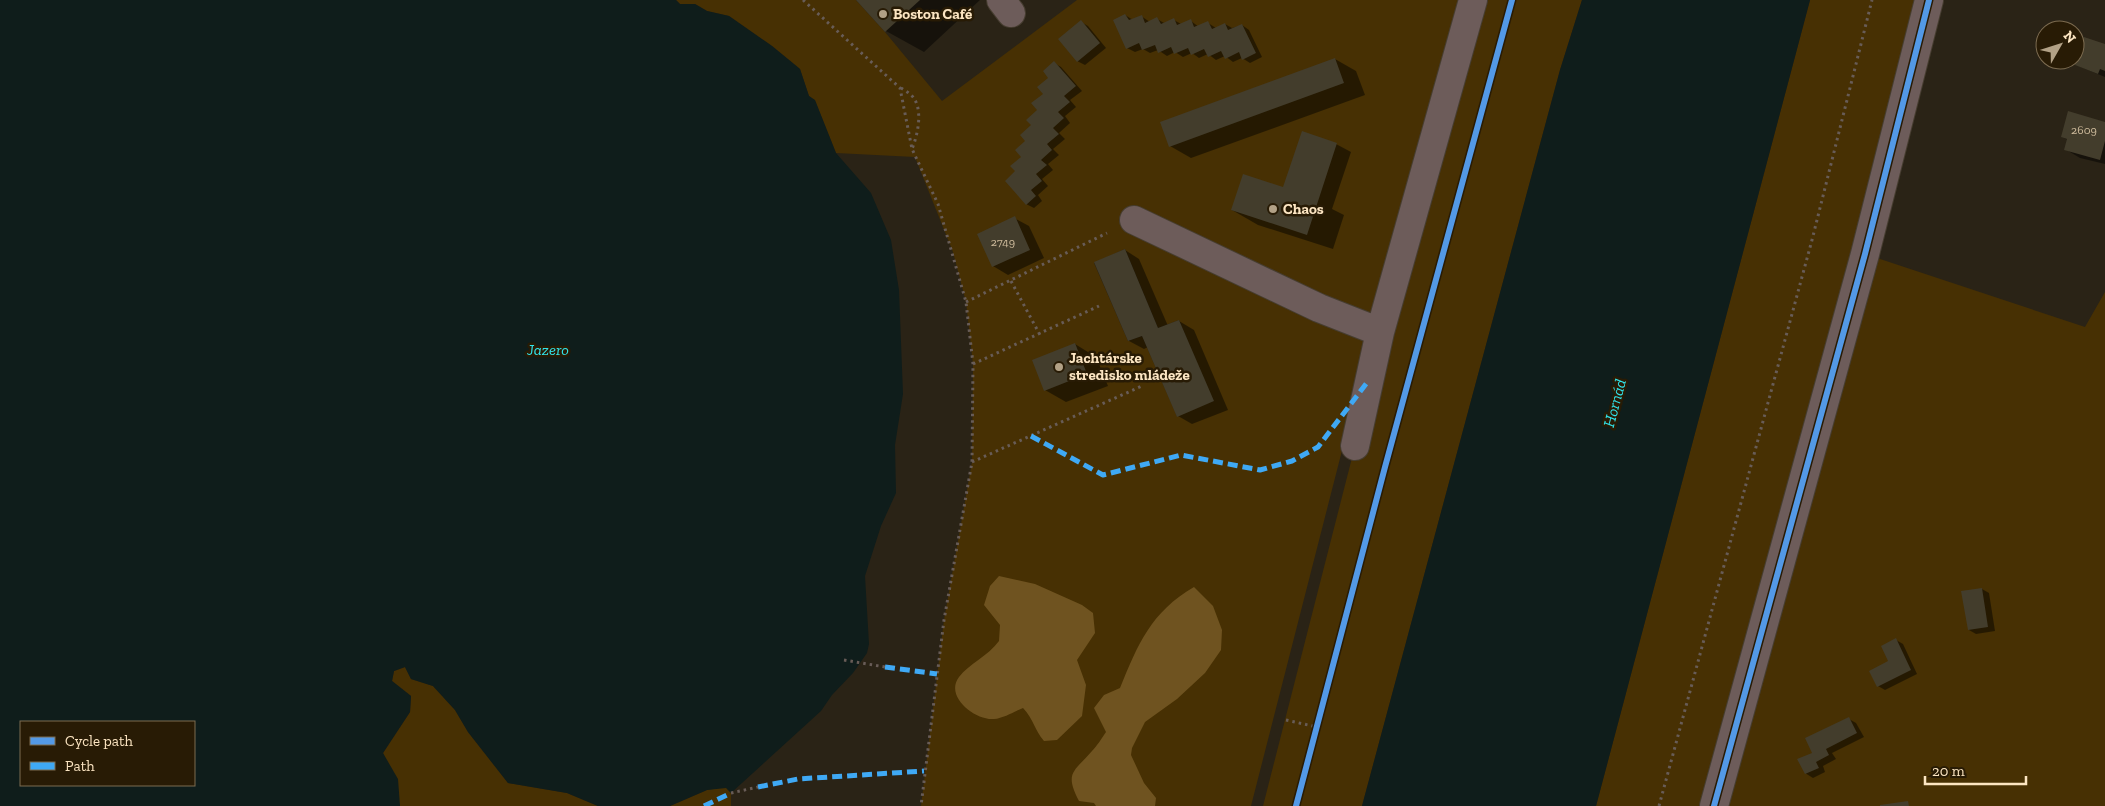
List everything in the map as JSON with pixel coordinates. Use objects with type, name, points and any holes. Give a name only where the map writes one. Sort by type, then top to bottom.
[{"type":"lane","points":[[1355,446],[1380,332],[1473,0]]},
{"type":"lane","points":[[1714,806],[1865,254],[1929,0]]},
{"type":"lane","points":[[1134,220],[1319,308],[1380,332]]},
{"type":"path","points":[[803,0],[915,100],[918,112],[918,135],[912,149]]},
{"type":"path","points":[[1659,806],[1812,240],[1872,0]]},
{"type":"path","points":[[900,88],[912,149],[938,204],[966,302],[973,364],[972,462],[944,620],[921,806]]},
{"type":"path","points":[[966,302],[1134,220]]},
{"type":"path","points":[[1011,281],[1040,334]]},
{"type":"path","points":[[973,364],[1099,306]]},
{"type":"path","points":[[972,462],[1142,386]]},
{"type":"path","points":[[844,660],[885,667]]},
{"type":"path","points":[[1314,736],[1319,717]]},
{"type":"path","points":[[1286,720],[1316,727]]},
{"type":"path","points":[[731,793],[758,787]]},
{"type":"shaded area","points":[[676,0],[856,0],[942,101],[1077,0],[1582,0],[1560,70],[1362,806],[1263,806],[1355,446],[1346,435],[1251,806],[921,806],[944,620],[972,462],[973,364],[966,302],[953,252],[915,157],[836,153],[815,101],[809,96],[800,69],[772,46],[729,16],[707,11],[695,4],[680,4]],"holes":[[[1125,249],[1158,328],[1179,320],[1213,401],[1177,416],[1142,336],[1128,341],[1094,263]]]},
{"type":"shaded area","points":[[1810,0],[1929,0],[1865,254],[2085,327],[2105,292],[2105,806],[1596,806]]},
{"type":"shaded area","points":[[999,576],[1035,584],[1082,605],[1093,613],[1095,633],[1077,660],[1086,685],[1082,716],[1057,740],[1044,741],[1023,708],[1002,717],[987,719],[971,712],[964,706],[956,692],[955,685],[959,677],[999,641],[1000,625],[984,605],[990,586]]},
{"type":"shaded area","points":[[1194,587],[1213,606],[1222,630],[1221,650],[1205,673],[1177,699],[1145,722],[1132,748],[1131,755],[1144,783],[1156,798],[1155,806],[1096,806],[1094,803],[1079,801],[1072,784],[1073,773],[1096,747],[1106,732],[1094,708],[1104,695],[1120,688],[1140,643],[1156,618],[1179,597]]},
{"type":"shaded area","points":[[405,667],[411,679],[433,686],[455,710],[468,732],[508,783],[567,793],[598,806],[400,806],[383,753],[410,712],[411,696],[392,681],[394,671]]},
{"type":"shaded area","points":[[727,788],[731,793],[731,806],[670,806],[707,790]]},
{"type":"water","name":"Jazero","points":[[0,0],[676,0],[680,4],[695,4],[707,11],[729,16],[772,46],[800,69],[809,96],[815,100],[836,153],[871,193],[891,240],[899,290],[903,394],[895,445],[896,493],[881,526],[865,576],[869,644],[867,653],[853,673],[832,695],[821,711],[731,793],[726,788],[707,790],[670,806],[598,806],[567,793],[508,783],[468,732],[455,710],[433,686],[411,679],[405,667],[394,671],[392,681],[411,696],[410,712],[383,753],[398,779],[400,806],[0,806]]},
{"type":"water","name":"Hornád","points":[[1582,0],[1810,0],[1596,806],[1362,806],[1560,70]]},
{"type":"building","points":[[856,0],[920,0],[885,32]]},
{"type":"building","points":[[1125,14],[1129,20],[1142,15],[1145,23],[1157,17],[1161,24],[1174,18],[1177,25],[1191,19],[1194,27],[1208,21],[1212,29],[1225,23],[1228,30],[1242,24],[1256,53],[1242,60],[1239,52],[1225,59],[1221,51],[1208,57],[1204,49],[1191,55],[1188,48],[1174,54],[1171,47],[1158,53],[1155,45],[1142,50],[1139,43],[1126,49],[1113,20]]},
{"type":"building","points":[[1081,20],[1100,43],[1077,62],[1058,39]]},
{"type":"building","points":[[2085,37],[2105,44],[2105,71],[2100,69],[2098,74],[2085,69]]},
{"type":"building","points":[[1335,58],[1344,83],[1169,147],[1160,122]]},
{"type":"building","points":[[1054,61],[1076,86],[1064,96],[1070,102],[1058,112],[1064,118],[1053,128],[1059,134],[1047,144],[1052,150],[1041,160],[1047,165],[1036,174],[1042,181],[1031,190],[1036,196],[1026,205],[1005,181],[1015,171],[1010,166],[1021,157],[1015,150],[1025,141],[1020,135],[1031,125],[1026,120],[1037,110],[1031,103],[1043,94],[1037,87],[1048,78],[1043,71]]},
{"type":"building","points":[[2068,111],[2105,122],[2105,141],[2100,160],[2064,150],[2067,139],[2061,137]]},
{"type":"building","points":[[1302,131],[1337,143],[1307,235],[1231,210],[1243,174],[1283,187]]},
{"type":"building","points":[[1015,216],[1030,250],[992,267],[977,234]]},
{"type":"building","points":[[1125,249],[1158,328],[1179,320],[1214,401],[1177,417],[1142,336],[1128,341],[1094,262]]},
{"type":"building","name":"Jachtárske stredisko mládeže","points":[[1075,343],[1087,374],[1044,391],[1032,360]]},
{"type":"building","points":[[1982,588],[1988,627],[1968,630],[1961,591]]},
{"type":"building","points":[[1896,638],[1911,670],[1877,687],[1869,671],[1888,661],[1881,646]]},
{"type":"building","points":[[1849,717],[1857,733],[1826,749],[1829,755],[1816,762],[1819,768],[1805,774],[1797,759],[1812,753],[1805,738]]},
{"type":"building","points":[[1908,801],[1909,806],[1880,806],[1880,805]]},
{"type":"marked path","points":[[1031,436],[1103,475],[1181,455],[1260,470],[1292,461],[1318,447],[1369,380]]},
{"type":"marked path","points":[[885,667],[937,674]]},
{"type":"marked path","points":[[758,787],[798,779],[924,771]]},
{"type":"marked path","points":[[704,806],[731,793]]},
{"type":"cycle path","points":[[1296,806],[1385,467],[1512,0]]},
{"type":"cycle path","points":[[1714,806],[1865,254],[1929,0]]},
{"type":"place","name":"Boston Café","points":[[883,14]]},
{"type":"place","name":"Chaos","points":[[1273,209]]},
{"type":"place","name":"Jachtárske stredisko mládeže","points":[[1059,367]]}]
